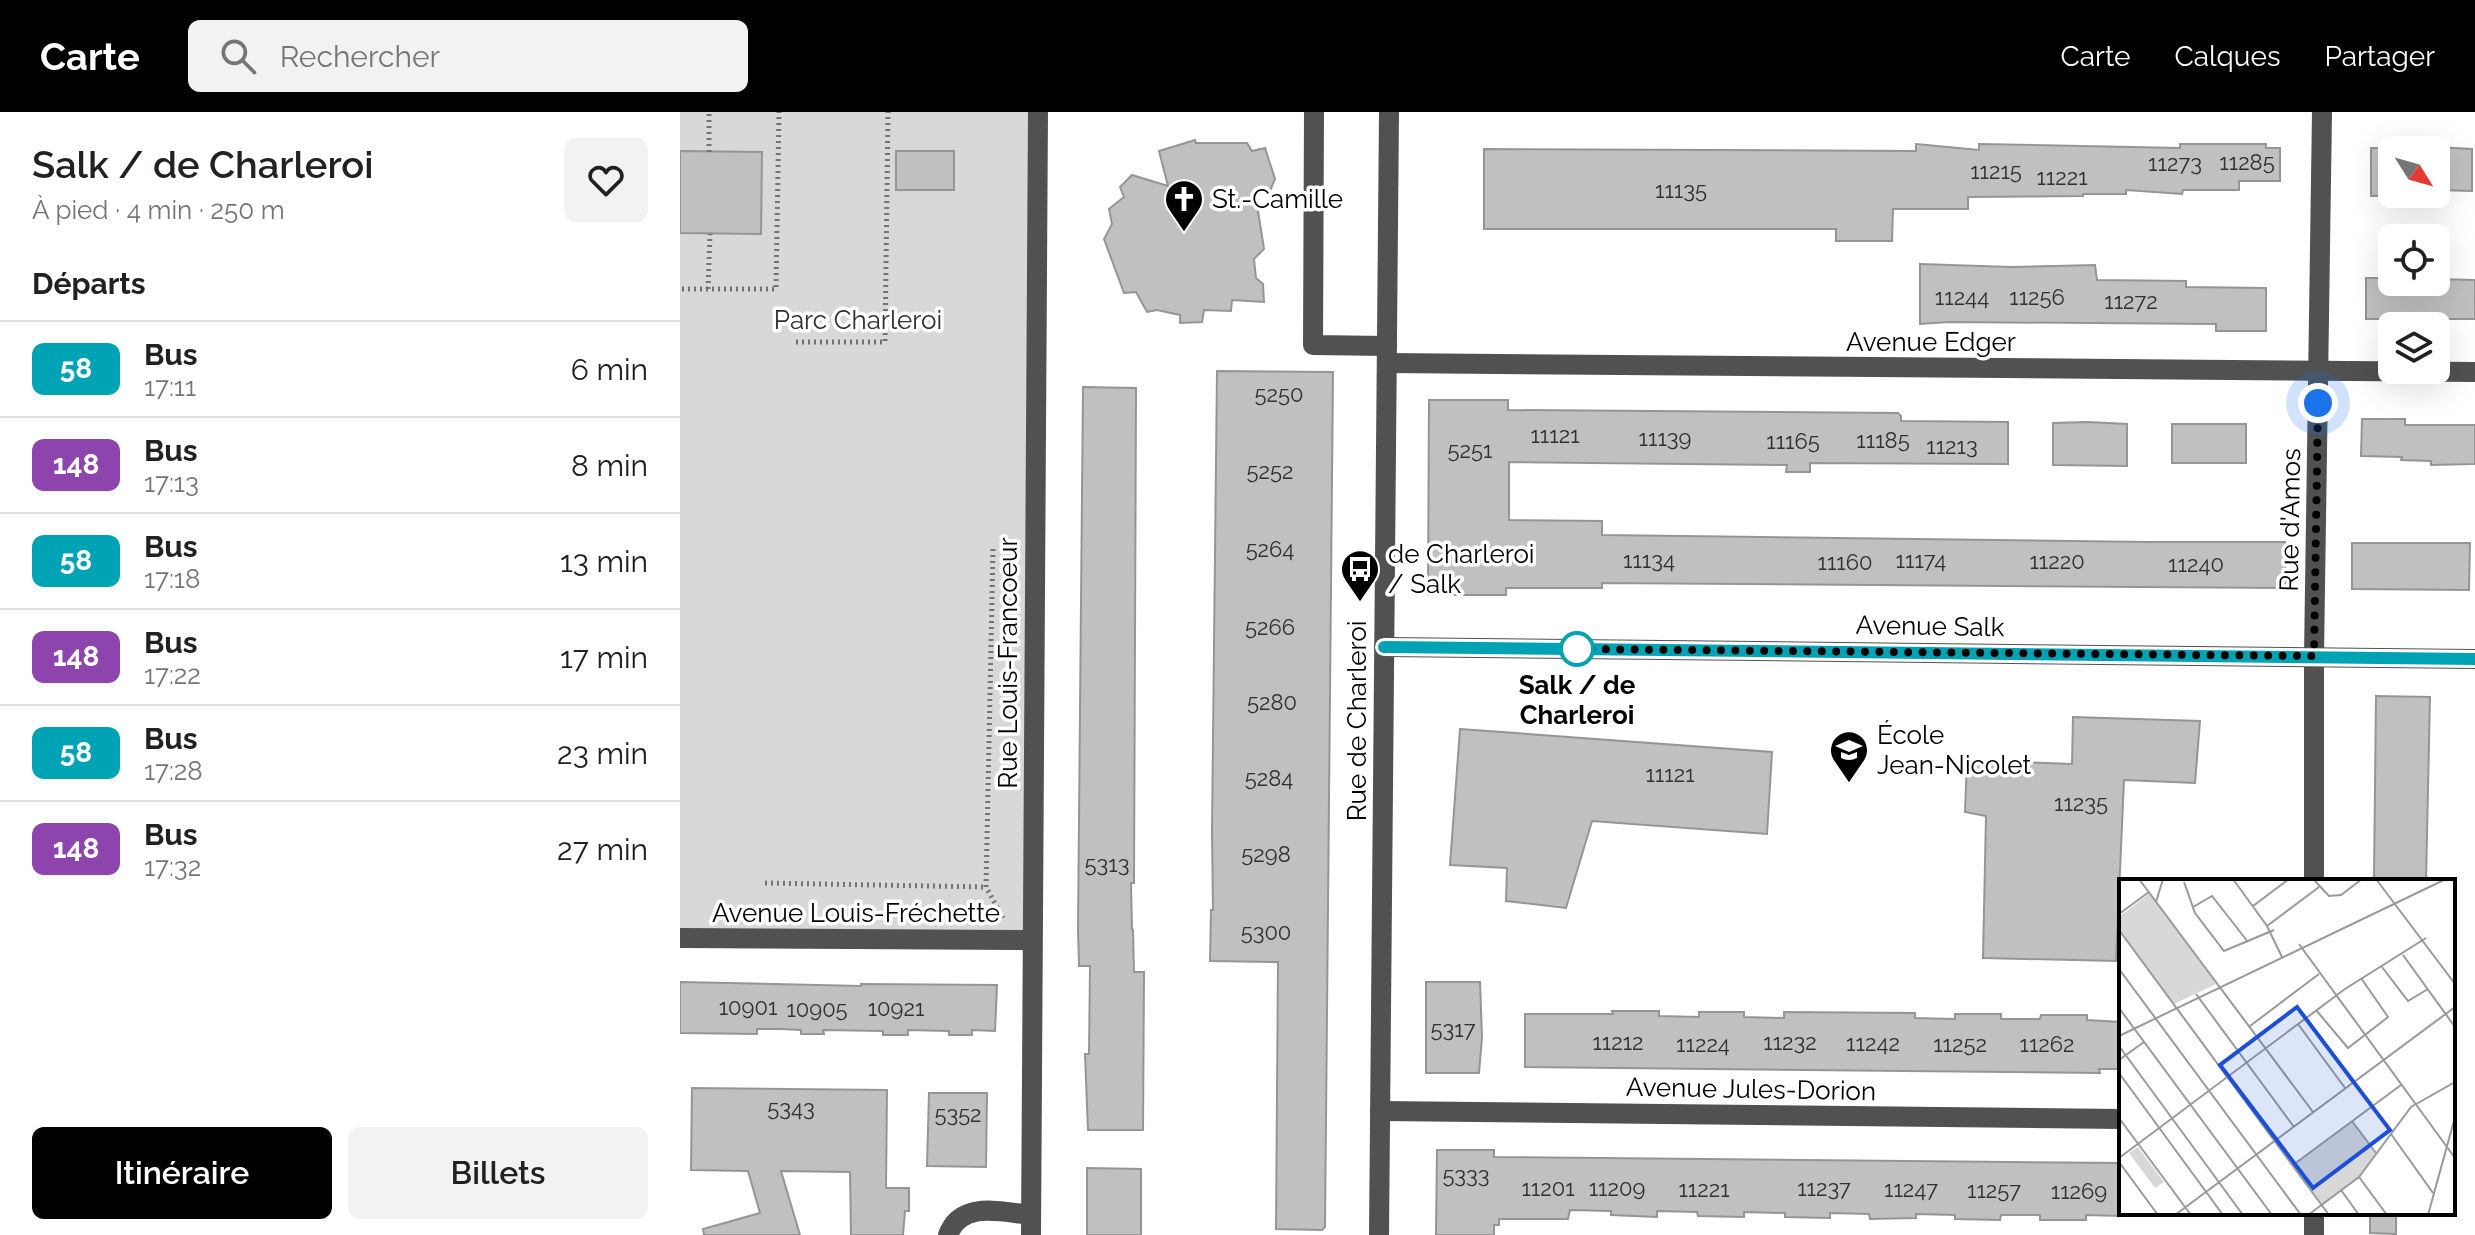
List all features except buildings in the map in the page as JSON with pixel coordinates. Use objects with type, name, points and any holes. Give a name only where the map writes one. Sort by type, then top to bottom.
[{"type":"street","name":"Rue Louis-Francoeur","points":[[948,1235],[952,1224],[969,1212],[987,1211],[1031,1225],[1023,940],[1038,112]]},
{"type":"street","name":"Avenue Edger","points":[[1314,112],[1313,345],[1387,354],[2475,372]]},
{"type":"street","name":"Rue de Charleroi","points":[[1379,1235],[1389,112]]},
{"type":"street","name":"Rue d'Amos","points":[[2314,879],[2322,112]]},
{"type":"street","name":"Avenue Salk","points":[[1384,647],[2475,659]]},
{"type":"street","name":"Avenue Louis-Fréchette","points":[[680,938],[1023,940]]},
{"type":"street","name":"Avenue Jules-Dorion","points":[[1380,1111],[2119,1119]]},
{"type":"path","points":[[709,112],[709,152]]},
{"type":"path","points":[[682,289],[776,289],[779,112]]},
{"type":"path","points":[[796,342],[885,342],[888,112]]},
{"type":"path","points":[[708,289],[710,234]]},
{"type":"path","points":[[993,549],[986,887],[1023,940]]},
{"type":"path","points":[[765,883],[986,887]]},
{"type":"green space","name":"Parc Charleroi","points":[[680,112],[1038,112],[1031,940],[680,938]]},
{"type":"bus line","name":"58","points":[[1384,647],[2475,659]]},
{"type":"place","name":"St.-Camille","points":[[1184,233]]},
{"type":"place","name":"de Charleroi / Salk","points":[[1360,603]]},
{"type":"place","name":"Salk / de Charleroi","points":[[1577,649]]},
{"type":"place","name":"École Jean-Nicolet","points":[[1849,784]]},
{"type":"route","points":[[1577,649],[2314,656],[2318,403]]}]
